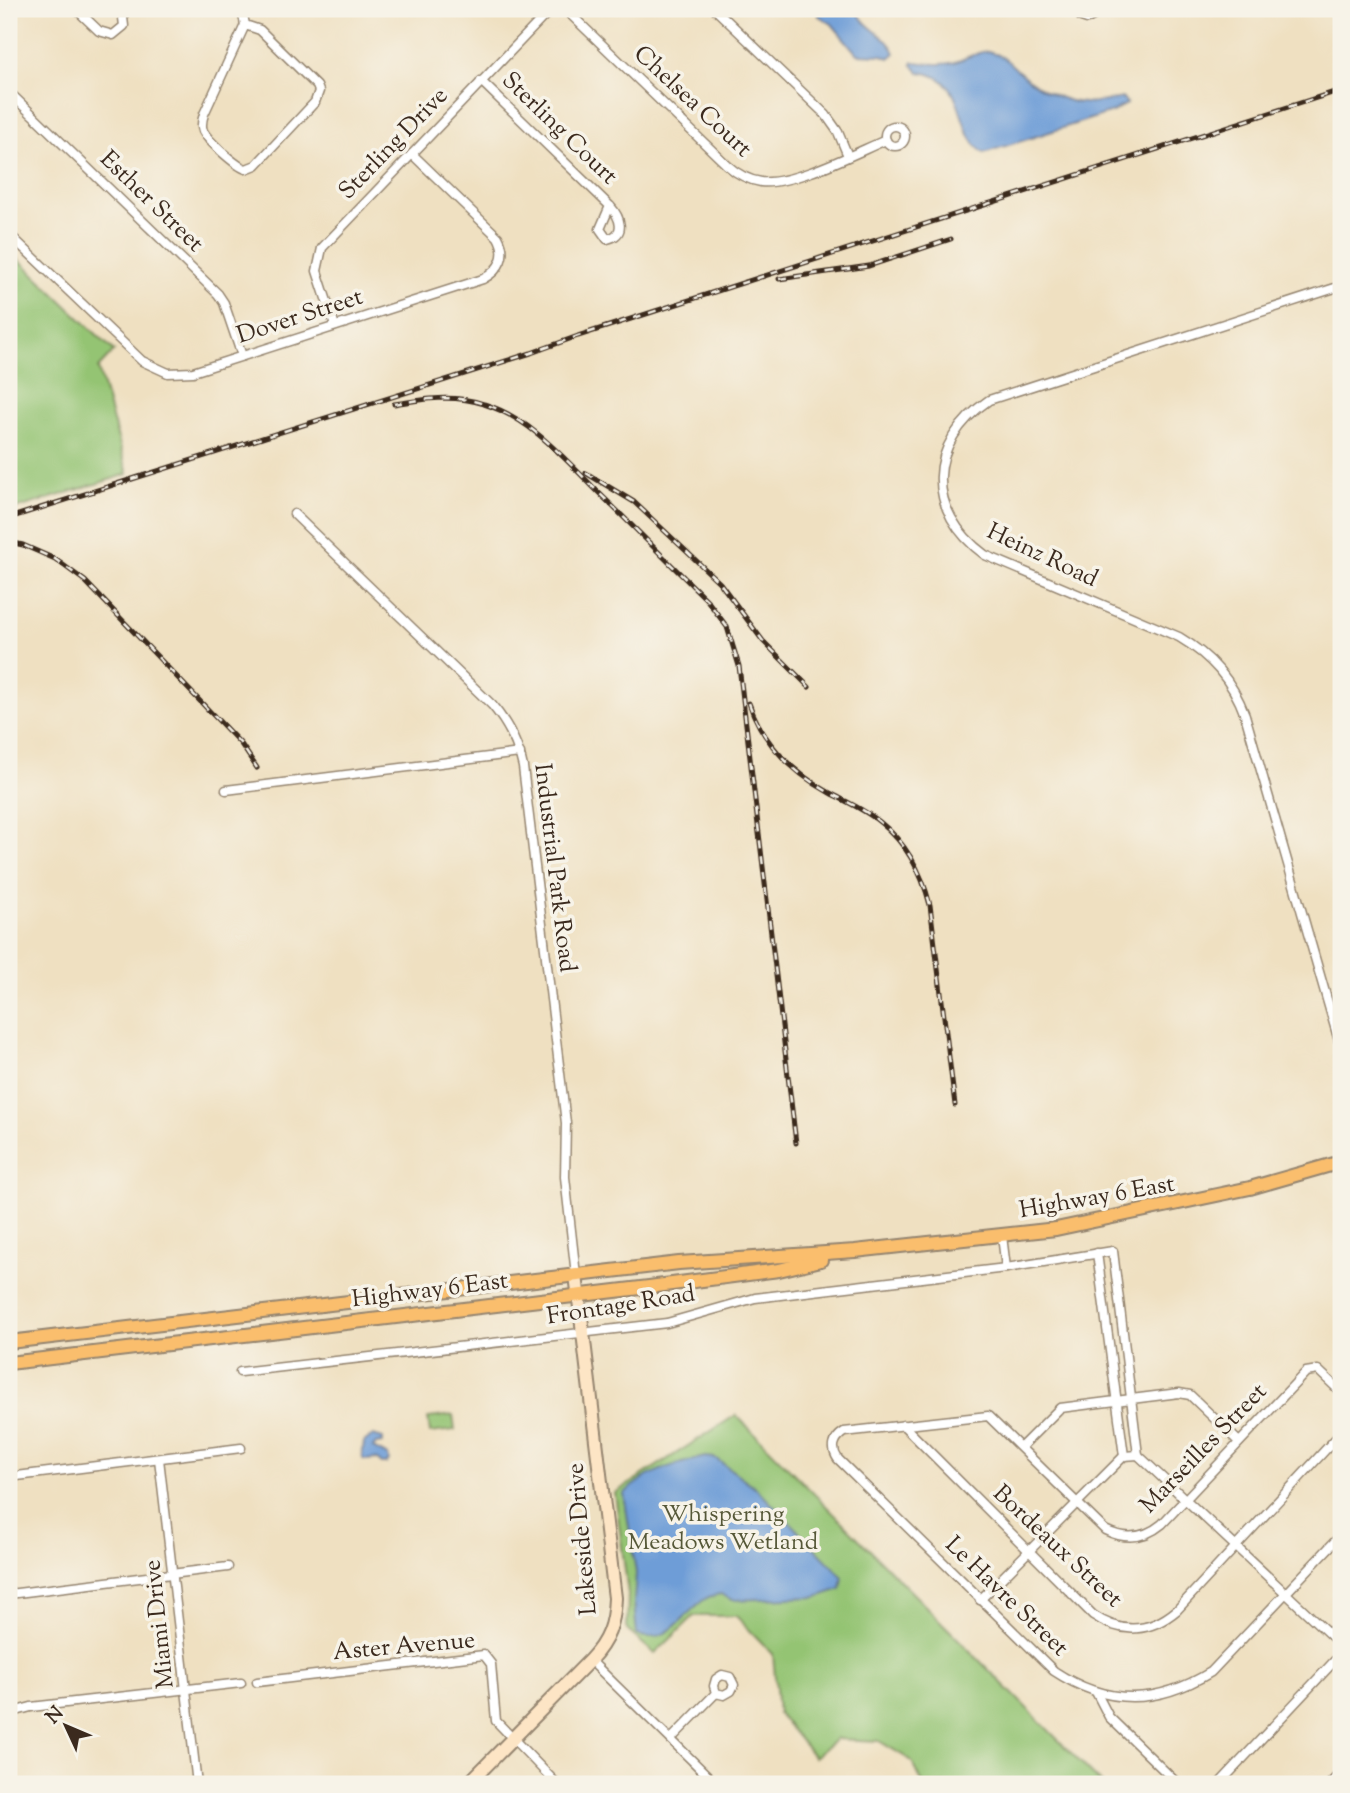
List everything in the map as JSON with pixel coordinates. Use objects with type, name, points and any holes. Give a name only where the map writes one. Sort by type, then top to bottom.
[{"type":"main road","name":"Highway 6 East","points":[[9,1342],[680,1263],[855,1251],[1056,1229],[1250,1188],[1341,1163]]},
{"type":"main road","name":"Highway 6 East","points":[[9,1363],[779,1269],[855,1251]]},
{"type":"street","points":[[76,9],[99,31],[108,35],[117,33],[124,26],[122,9]]},
{"type":"street","points":[[242,9],[245,25],[201,124],[206,135],[237,165],[247,169],[256,165],[315,102],[319,91],[260,30],[245,25]]},
{"type":"street","name":"Sterling Drive","points":[[335,326],[317,271],[322,248],[551,9]]},
{"type":"street","name":"Chelsea Court","points":[[565,9],[727,165],[742,176],[759,182],[779,181],[886,140]]},
{"type":"street","points":[[715,9],[826,115],[848,156]]},
{"type":"street","points":[[1076,9],[1081,17],[1087,19],[1093,16],[1096,9]]},
{"type":"street","name":"Sterling Court","points":[[481,81],[610,206]]},
{"type":"street","name":"Esther Street","points":[[9,92],[218,294],[224,303],[242,356]]},
{"type":"street","name":"Dover Street","points":[[9,234],[150,366],[168,373],[184,374],[483,279],[493,272],[501,262],[502,246],[498,237],[412,153]]},
{"type":"street","name":"Heinz Road","points":[[1341,286],[989,400],[959,427],[945,455],[941,478],[943,498],[950,519],[964,538],[985,555],[1179,637],[1205,654],[1225,676],[1245,715],[1341,1048]]},
{"type":"street","name":"Industrial Park Road","points":[[294,514],[492,705],[511,731],[520,753],[566,1123],[565,1177],[576,1275]]},
{"type":"street","points":[[226,789],[520,753]]},
{"type":"street","points":[[1002,1236],[1006,1268]]},
{"type":"street","name":"Frontage Road","points":[[240,1372],[667,1323],[755,1298],[1006,1268],[1113,1251],[1131,1399]]},
{"type":"street","points":[[1097,1253],[1124,1457]]},
{"type":"street","name":"Lakeside Drive","points":[[467,1784],[590,1660],[608,1637],[614,1612],[615,1598],[576,1275]]},
{"type":"street","name":"Marseilles Street","points":[[834,1443],[844,1432],[988,1416],[1105,1530],[1129,1537],[1156,1529],[1299,1377],[1311,1370],[1324,1374],[1341,1392]]},
{"type":"street","points":[[1021,1447],[1060,1408],[1178,1392],[1190,1395],[1239,1442]]},
{"type":"street","points":[[1131,1399],[1138,1455],[1341,1645]]},
{"type":"street","name":"Bordeaux Street","points":[[903,1425],[1093,1615],[1109,1625],[1133,1629],[1150,1627],[1172,1615],[1341,1433]]},
{"type":"street","name":"Le Havre Street","points":[[834,1443],[838,1460],[1054,1671],[1073,1683],[1096,1692],[1123,1697],[1147,1697],[1186,1686],[1221,1663],[1341,1535]]},
{"type":"street","points":[[9,1477],[242,1448]]},
{"type":"street","points":[[980,1600],[1124,1457],[1138,1455]]},
{"type":"street","name":"Miami Drive","points":[[159,1459],[197,1784]]},
{"type":"street","points":[[9,1594],[228,1567]]},
{"type":"street","points":[[1219,1784],[1341,1654]]},
{"type":"street","name":"Aster Avenue","points":[[257,1682],[484,1655],[491,1664],[496,1721],[558,1784]]},
{"type":"street","points":[[590,1660],[716,1784]]},
{"type":"street","points":[[9,1713],[31,1707],[241,1682]]},
{"type":"street","points":[[1096,1692],[1109,1717],[1178,1784]]},
{"type":"street","points":[[671,1740],[716,1693]]},
{"type":"street","points":[[1330,1784],[1341,1772]]},
{"type":"green space","points":[[9,250],[114,351],[98,368],[128,474],[9,511]]},
{"type":"green space","points":[[453,1415],[455,1430],[430,1433],[428,1418]]},
{"type":"green space","name":"Whispering Meadows Wetland","points":[[736,1415],[1102,1784],[923,1784],[912,1761],[879,1741],[837,1739],[814,1757],[778,1713],[773,1654],[736,1616],[694,1616],[655,1654],[627,1630],[628,1594],[615,1493]]},
{"type":"water","points":[[818,9],[856,9],[895,53],[889,58],[882,55],[857,54],[832,24],[819,16]]},
{"type":"water","points":[[988,51],[1004,58],[1030,81],[1060,98],[1084,103],[1123,98],[1127,104],[1112,112],[984,153],[974,143],[954,94],[946,84],[935,76],[919,72],[912,64],[950,63]]},
{"type":"water","points":[[373,1435],[383,1438],[383,1443],[376,1444],[373,1448],[388,1456],[389,1461],[386,1464],[376,1459],[362,1458],[364,1442]]},
{"type":"water","points":[[705,1457],[715,1458],[755,1487],[843,1577],[841,1589],[817,1597],[732,1600],[721,1594],[714,1595],[697,1605],[667,1632],[648,1637],[637,1635],[634,1601],[636,1573],[624,1494],[651,1474]]},
{"type":"railway","points":[[9,518],[531,353],[1341,90]]},
{"type":"railway","points":[[779,279],[869,266],[951,239]]},
{"type":"railway","points":[[394,404],[450,398],[473,401],[501,410],[531,429],[572,465],[707,600],[727,627],[739,666],[796,1143]]},
{"type":"railway","points":[[586,473],[634,502],[720,583],[763,641],[809,687]]},
{"type":"railway","points":[[9,542],[55,559],[85,581],[241,744],[257,768]]},
{"type":"railway","points":[[749,703],[762,731],[780,756],[816,785],[863,810],[881,823],[906,850],[918,871],[930,905],[955,1105]]}]
